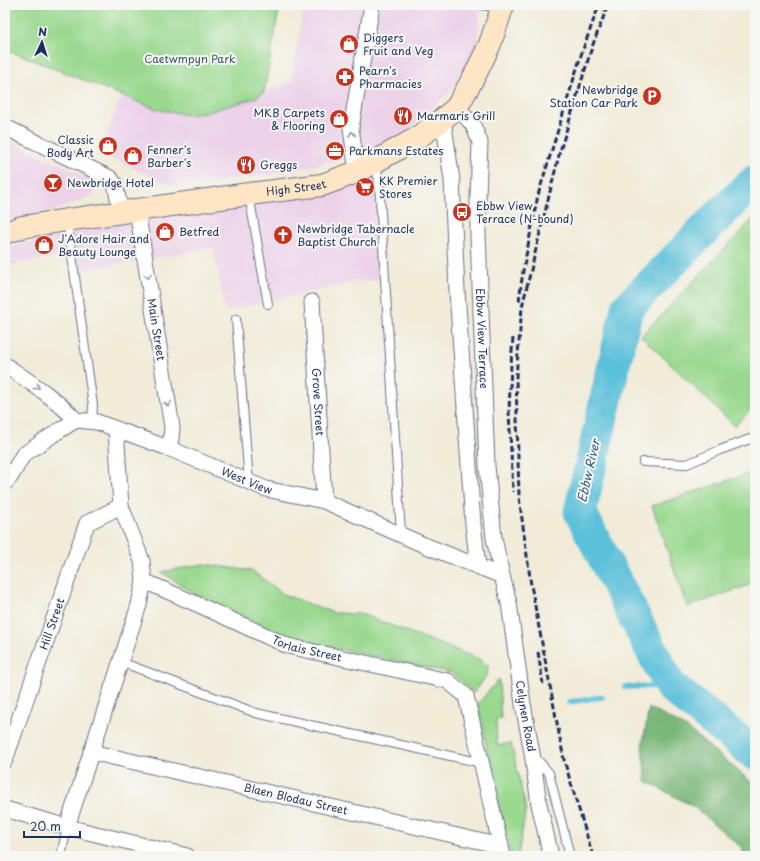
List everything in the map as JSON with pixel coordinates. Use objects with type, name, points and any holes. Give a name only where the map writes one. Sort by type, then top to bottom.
[{"type":"street","points":[[366,167],[351,128],[372,5]]},
{"type":"street","name":"High Street","points":[[5,233],[22,227],[67,220],[322,185],[366,167],[417,138],[450,113],[476,73],[490,44],[495,6]]},
{"type":"street","points":[[450,113],[457,291],[473,524],[478,566]]},
{"type":"street","name":"Ebbw View Terrace","points":[[450,113],[473,126],[480,142],[478,235],[487,466],[494,538],[502,576]]},
{"type":"street","name":"Main Street","points":[[5,128],[110,178],[115,184],[129,211],[172,427],[171,439],[168,448]]},
{"type":"street","name":"Grove Street","points":[[312,302],[324,501]]},
{"type":"street","points":[[5,365],[38,387],[63,407],[76,420],[23,455],[11,476],[5,483]]},
{"type":"street","name":"West View","points":[[76,420],[98,422],[168,448],[266,489],[324,501],[502,576]]},
{"type":"street","points":[[67,827],[140,605],[144,581],[142,561],[121,506],[116,429]]},
{"type":"street","name":"Hill Street","points":[[5,760],[87,523],[121,506]]},
{"type":"street","name":"Celynen Road","points":[[502,576],[509,604],[523,704],[532,753],[538,804],[551,856]]},
{"type":"street","name":"Torlais Street","points":[[144,581],[288,646],[448,681],[466,696],[502,851]]},
{"type":"street","name":"Blaen Blodau Street","points":[[91,752],[502,851]]},
{"type":"street","points":[[5,809],[67,827],[188,856]]},
{"type":"lane","points":[[366,167],[379,182],[401,534]]},
{"type":"lane","points":[[249,194],[268,304]]},
{"type":"lane","points":[[67,220],[94,404],[92,422]]},
{"type":"lane","points":[[236,319],[249,482]]},
{"type":"lane","points":[[643,462],[687,464],[720,450],[750,440],[755,440]]},
{"type":"lane","points":[[121,662],[256,713],[482,763]]},
{"type":"lane","points":[[532,753],[549,773],[570,856]]},
{"type":"lane","points":[[61,856],[67,827]]},
{"type":"shaded area","points":[[304,5],[480,5],[479,39],[470,63],[447,94],[408,130],[380,146],[332,162],[265,175],[175,187],[99,153],[122,95],[156,109],[189,115],[205,113],[255,98],[264,92],[291,82]]},
{"type":"shaded area","points":[[5,140],[93,179],[96,184],[92,195],[48,213],[5,223]]},
{"type":"shaded area","points":[[382,169],[386,279],[355,282],[225,311],[213,247],[70,272],[67,254],[5,267],[5,248],[110,224]]},
{"type":"green space","name":"Caetwmpyn Park","points":[[5,5],[280,5],[264,92],[255,98],[205,113],[188,115],[156,109],[5,49]]},
{"type":"green space","points":[[755,217],[755,405],[735,426],[641,336]]},
{"type":"green space","points":[[753,472],[755,478],[755,583],[687,607],[652,506]]},
{"type":"green space","points":[[204,564],[252,571],[285,595],[334,613],[361,614],[477,658],[488,665],[487,675],[474,693],[452,673],[292,639],[202,598],[161,572]]},
{"type":"green space","points":[[499,679],[501,719],[496,719],[497,746],[511,743],[526,809],[518,856],[511,856],[499,809],[478,704]]},
{"type":"green space","points":[[649,708],[687,728],[755,785],[755,856],[744,856],[741,847],[694,807],[646,781],[642,747]]},
{"type":"waterway","name":"Ebbw River","points":[[755,181],[724,210],[627,308],[580,512],[670,686],[755,754]]},
{"type":"waterway","points":[[625,687],[670,686]]},
{"type":"waterway","points":[[569,702],[602,697]]},
{"type":"railway","points":[[519,301],[523,271],[538,195],[582,52],[599,5]]},
{"type":"railway","points":[[593,856],[564,760],[531,585],[519,497],[516,377],[522,307],[560,151],[592,47],[608,5]]},
{"type":"railway","points":[[513,338],[509,411],[513,492]]},
{"type":"railway","points":[[538,652],[543,684]]},
{"type":"place","name":"Diggers Fruit and Veg","points":[[349,44]]},
{"type":"place","name":"Pearn's Pharmacies","points":[[345,77]]},
{"type":"place","name":"Newbridge Station Car Park","points":[[652,96]]},
{"type":"place","name":"Marmaris Grill","points":[[403,116]]},
{"type":"place","name":"MKB Carpets & Flooring","points":[[339,119]]},
{"type":"place","name":"Classic Body Art","points":[[108,146]]},
{"type":"place","name":"Parkmans Estates","points":[[335,151]]},
{"type":"place","name":"Fenner's Barber's","points":[[133,156]]},
{"type":"place","name":"Greggs","points":[[246,165]]},
{"type":"place","name":"Newbridge Hotel","points":[[53,183]]},
{"type":"place","name":"KK Premier Stores","points":[[365,187]]},
{"type":"place","name":"Ebbw View Terrace (N-bound)","points":[[462,212]]},
{"type":"place","name":"Betfred","points":[[165,232]]},
{"type":"place","name":"Newbridge Tabernacle Baptist Church","points":[[283,235]]},
{"type":"place","name":"J'Adore Hair and Beauty Lounge","points":[[44,245]]}]
